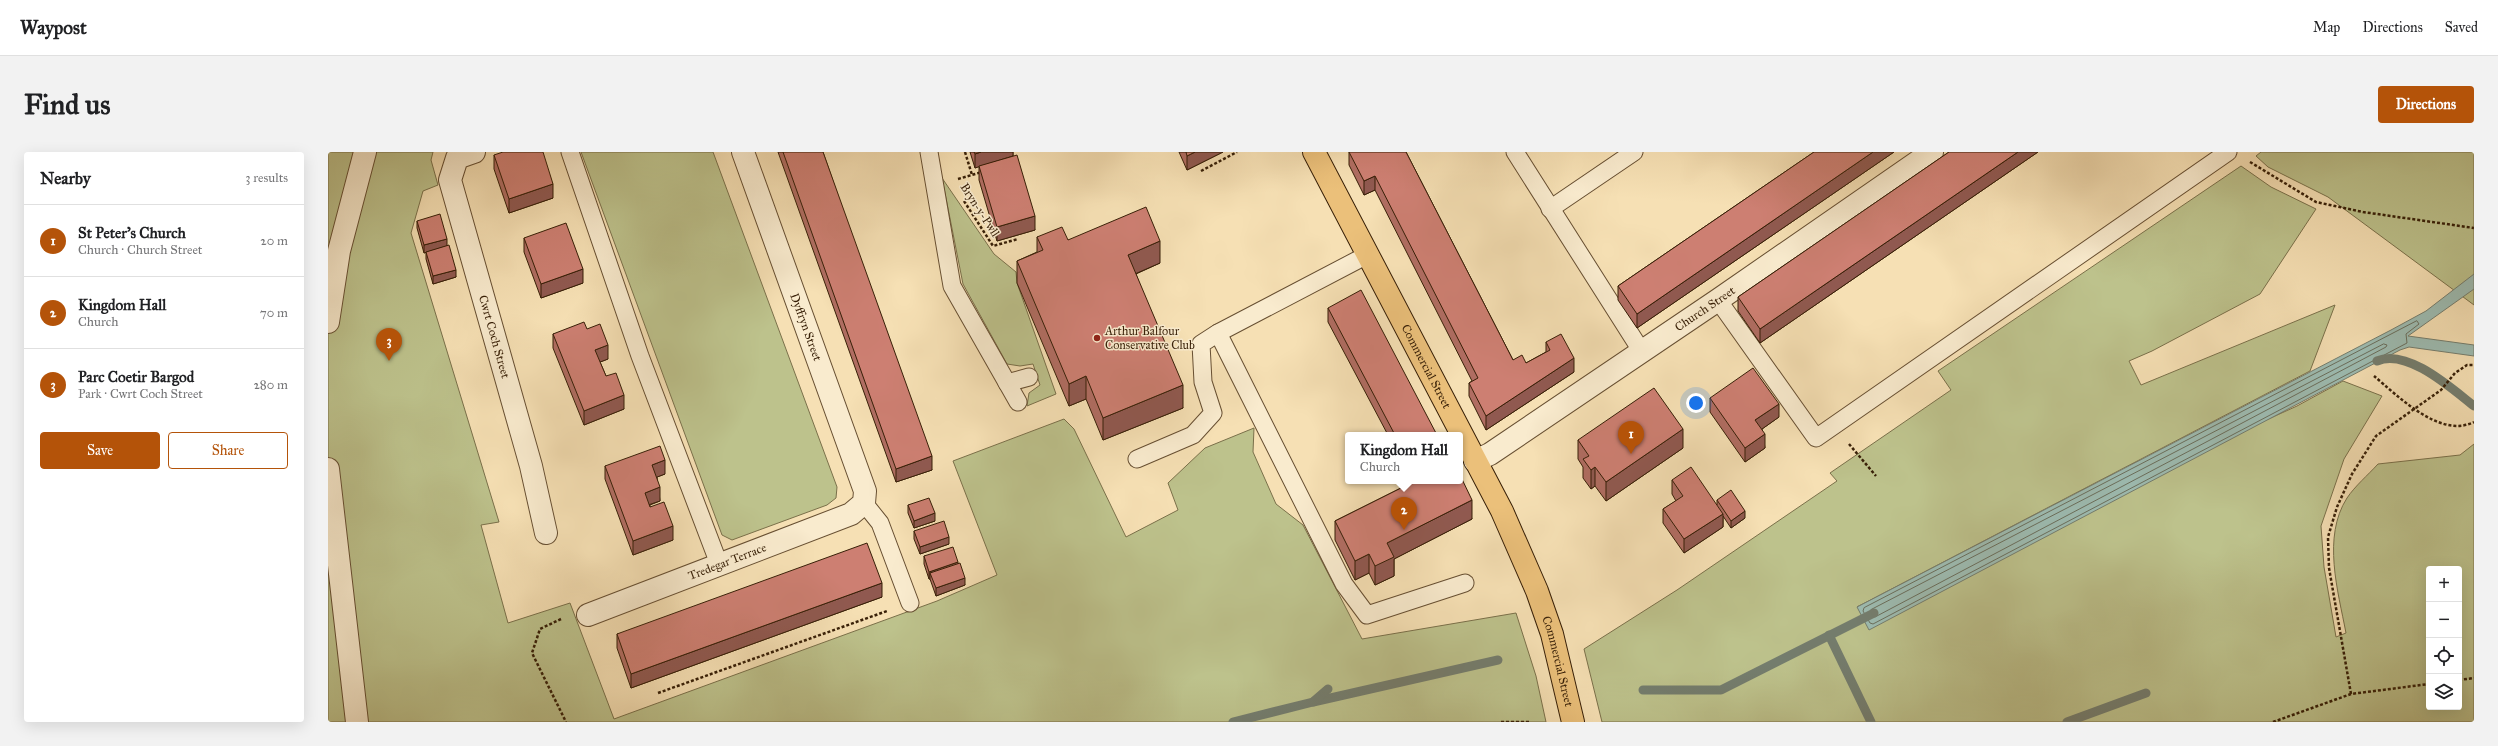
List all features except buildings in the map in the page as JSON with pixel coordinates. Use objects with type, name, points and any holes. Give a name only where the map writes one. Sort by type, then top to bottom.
[{"type":"main road","name":"Commercial Street","points":[[1319,153],[1460,432]]},
{"type":"main road","name":"Commercial Street","points":[[1463,438],[1502,511],[1537,592],[1552,634],[1572,722]]},
{"type":"street","points":[[328,322],[339,251],[365,152]]},
{"type":"street","name":"Cwrt Coch Street","points":[[474,152],[457,158],[450,180],[531,466],[546,533]]},
{"type":"street","name":"Dyffryn Street","points":[[743,152],[865,491],[864,503]]},
{"type":"street","name":"Church Street","points":[[1475,462],[1490,454],[1642,352],[1932,152]]},
{"type":"street","points":[[328,469],[357,722]]},
{"type":"street","name":"Tredegar Terrace","points":[[588,614],[852,514],[864,503]]},
{"type":"lane","points":[[570,152],[640,356],[719,564]]},
{"type":"lane","points":[[929,152],[952,286],[1018,402]]},
{"type":"lane","points":[[1515,152],[1642,352]]},
{"type":"lane","points":[[1550,209],[1634,152]]},
{"type":"lane","points":[[1718,300],[1816,438],[2228,152]]},
{"type":"lane","points":[[1137,459],[1193,435],[1213,413],[1203,382],[1201,344],[1218,333],[1369,254]]},
{"type":"lane","points":[[1218,333],[1329,556],[1344,584],[1367,615],[1465,583]]},
{"type":"lane","points":[[1007,383],[1029,377]]},
{"type":"lane","points":[[864,503],[880,523],[910,603]]},
{"type":"path","name":"Bryn-y-Pwll","points":[[965,152],[972,175]]},
{"type":"path","points":[[1201,171],[1237,152]]},
{"type":"path","points":[[2245,156],[2268,174],[2316,202],[2363,212],[2474,228]]},
{"type":"path","name":"Bryn-y-Pwll","points":[[951,181],[985,172]]},
{"type":"path","name":"Bryn-y-Pwll","points":[[959,194],[993,246],[1018,239]]},
{"type":"path","points":[[2351,694],[2329,568],[2328,537],[2337,507],[2352,474],[2376,436],[2441,390],[2455,373],[2467,365],[2474,365]]},
{"type":"path","points":[[2374,376],[2414,409],[2445,425],[2474,422]]},
{"type":"path","points":[[1835,424],[1856,455],[1876,476]]},
{"type":"path","points":[[658,693],[910,603]]},
{"type":"path","points":[[566,722],[532,653],[540,629],[573,612],[588,614]]},
{"type":"path","points":[[2462,680],[2474,678]]},
{"type":"path","points":[[2273,722],[2351,694],[2426,684]]},
{"type":"path","points":[[1501,722],[1529,722]]},
{"type":"green space","points":[[328,152],[433,152],[431,160],[438,185],[423,191],[411,233],[499,522],[481,525],[508,623],[570,603],[614,719],[937,601],[997,575],[953,461],[1064,419],[1074,429],[1126,537],[1178,510],[1168,483],[1205,448],[1254,428],[1253,452],[1276,504],[1303,525],[1362,639],[1516,613],[1536,676],[1546,722],[328,722]]},
{"type":"green space","points":[[581,152],[713,152],[837,487],[836,498],[827,505],[732,540],[722,535]]},
{"type":"green space","points":[[2261,152],[2474,152],[2474,305],[2328,197],[2268,167],[2256,156]]},
{"type":"green space","points":[[2241,166],[2271,187],[2316,209],[2260,294],[2152,351],[2129,361],[2141,385],[2335,305],[2310,371],[1857,607],[2297,406],[2343,381],[2382,396],[2344,459],[2321,526],[2324,567],[2336,637],[2346,633],[2336,582],[2334,547],[2335,530],[2339,513],[2347,498],[2378,464],[2460,455],[2474,444],[2474,722],[1602,722],[1584,649],[1677,590],[1837,481],[1830,473],[1951,390],[1938,371]]},
{"type":"green space","points":[[942,178],[994,254],[1016,272],[1017,283],[1056,394],[1027,406],[1029,393],[1040,385],[1033,364],[1020,366],[1007,364],[963,284]]},
{"type":"water","points":[[2474,274],[2474,289],[2408,336],[2474,345],[2474,356],[2409,347],[2400,350],[1869,630],[1857,607],[2391,330],[2426,311]]},
{"type":"waterway","points":[[2377,361],[2389,358],[2402,360],[2415,365],[2441,380],[2474,406]]},
{"type":"waterway","points":[[1643,690],[1721,690],[1874,613]]},
{"type":"waterway","points":[[1829,635],[1871,722]]},
{"type":"waterway","points":[[1313,702],[1498,660]]},
{"type":"waterway","points":[[1233,722],[1313,702],[1328,689]]},
{"type":"waterway","points":[[2067,722],[2146,693]]},
{"type":"place","name":"Arthur Balfour Conservative Club","points":[[1097,338]]},
{"type":"place","name":"Parc Coetir Bargod","points":[[389,361]]},
{"type":"place","name":"St Peter's Church","points":[[1631,454]]},
{"type":"place","name":"Kingdom Hall","points":[[1404,530]]}]
